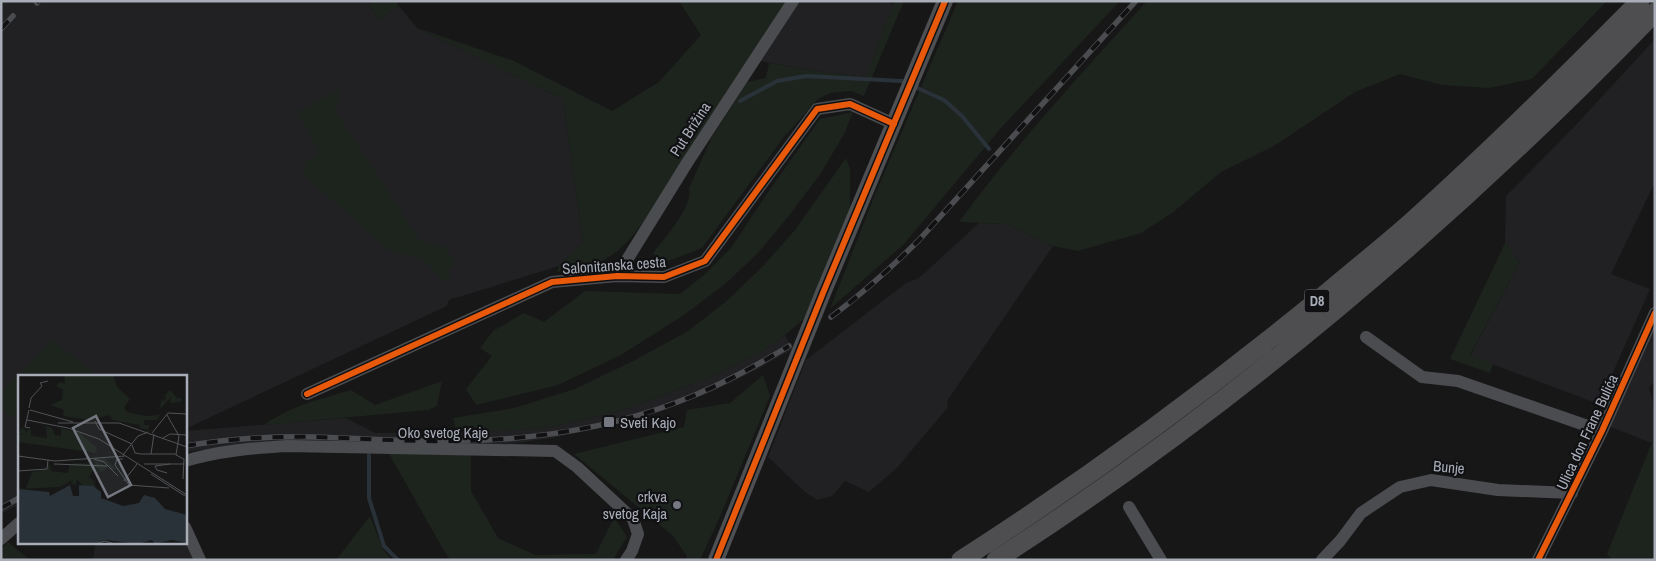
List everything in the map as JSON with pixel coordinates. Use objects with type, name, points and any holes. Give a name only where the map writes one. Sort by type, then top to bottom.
[{"type":"highway","name":"D8","points":[[961,560],[1105,464],[1198,396],[1303,312],[1410,223],[1569,73],[1640,1]]},
{"type":"highway","name":"D8","points":[[996,560],[1120,476],[1209,412],[1309,333],[1428,231],[1583,87],[1655,12]]},
{"type":"main road","points":[[716,560],[823,293],[945,1]]},
{"type":"street","name":"Put Brižina","points":[[617,276],[687,163],[793,1]]},
{"type":"street","name":"Salonitanska cesta","points":[[307,394],[552,282],[617,276],[664,277],[705,261],[817,110],[850,104],[894,124]]},
{"type":"street","name":"Ulica don Frane Bulića","points":[[1538,560],[1602,431],[1655,313]]},
{"type":"street","points":[[1366,337],[1422,377],[1458,381],[1602,431]]},
{"type":"street","name":"Oko svetog Kaje","points":[[186,461],[220,453],[286,446],[555,451],[577,466],[633,519],[638,534],[632,551],[626,560]]},
{"type":"street","name":"Bunje","points":[[1322,560],[1362,513],[1400,487],[1430,480],[1498,490],[1572,493]]},
{"type":"street","points":[[1129,507],[1161,560]]},
{"type":"street","points":[[1,539],[18,524]]},
{"type":"street","points":[[186,529],[200,560]]},
{"type":"shaded area","points":[[1,1],[367,1],[378,20],[399,6],[417,28],[563,99],[583,242],[559,266],[449,300],[447,306],[186,429],[186,375],[18,375],[18,505],[1,514]]},
{"type":"shaded area","points":[[367,1],[395,1],[399,6],[378,20]]},
{"type":"shaded area","points":[[679,1],[787,1],[650,213],[632,237],[602,261],[588,266],[557,272],[559,266],[583,242],[563,99],[417,28],[514,61],[612,111],[659,82],[701,35]]},
{"type":"shaded area","points":[[799,1],[881,1],[893,4],[866,77],[809,70],[760,61]]},
{"type":"shaded area","points":[[894,1],[904,1],[864,96],[851,91],[830,93],[818,99],[784,137],[702,248],[674,259],[657,263],[653,253],[683,213],[687,204],[689,188],[711,139],[747,82],[766,78],[769,63],[866,77]]},
{"type":"shaded area","points":[[958,1],[1120,1],[1001,128],[904,244],[830,309],[876,192]]},
{"type":"shaded area","points":[[1147,1],[1607,1],[1532,79],[1489,88],[1442,85],[1400,74],[1355,92],[1274,146],[1221,172],[1172,213],[1141,233],[1078,251],[1048,245],[1007,224],[959,222],[1026,137]]},
{"type":"shaded area","points":[[1655,39],[1655,187],[1653,186],[1611,274],[1650,289],[1599,404],[1470,356],[1520,262],[1505,243],[1506,196],[1573,128]]},
{"type":"shaded area","points":[[340,89],[336,111],[420,241],[444,246],[456,262],[449,270],[451,275],[445,282],[422,258],[394,253],[386,248],[303,174],[306,161],[319,153],[298,112]]},
{"type":"shaded area","points":[[853,112],[844,134],[821,173],[757,254],[725,284],[684,315],[621,355],[558,385],[476,405],[466,389],[492,356],[480,348],[493,331],[524,313],[544,322],[585,291],[680,294],[704,275],[731,248],[820,119]]},
{"type":"shaded area","points":[[846,158],[850,169],[850,214],[805,318],[763,351],[707,379],[620,411],[551,427],[505,431],[456,431],[453,418],[514,408],[575,389],[635,360],[688,331],[728,300],[764,265],[795,230]]},
{"type":"shaded area","points":[[979,223],[1007,224],[1053,246],[947,401],[948,407],[896,469],[869,492],[845,481],[832,496],[817,500],[805,492],[768,457],[806,360],[906,283],[919,278]]},
{"type":"shaded area","points":[[1505,243],[1520,262],[1470,355],[1493,364],[1490,373],[1450,359]]},
{"type":"shaded area","points":[[1655,323],[1655,380],[1649,388],[1655,407],[1655,435],[1652,443],[1608,426]]},
{"type":"shaded area","points":[[785,335],[793,349],[711,392],[663,410],[614,425],[552,438],[503,445],[246,445],[186,452],[186,431],[346,418],[375,433],[505,431],[551,427],[620,411],[707,379],[763,351]]},
{"type":"shaded area","points":[[52,340],[97,375],[18,375]]},
{"type":"shaded area","points":[[18,375],[18,412],[10,417],[1,407],[1,393]]},
{"type":"shaded area","points":[[763,375],[770,396],[700,560],[686,560],[687,556],[672,535],[574,454],[684,427],[687,410],[730,403]]},
{"type":"shaded area","points":[[442,381],[437,406],[428,410],[264,425],[295,408],[351,390],[375,405]]},
{"type":"shaded area","points":[[1655,435],[1655,560],[1612,560],[1607,554]]},
{"type":"shaded area","points":[[389,454],[471,454],[471,491],[498,538],[535,555],[596,554],[614,517],[627,537],[613,560],[450,560]]},
{"type":"shaded area","points":[[370,516],[383,549],[392,560],[336,560]]},
{"type":"shaded area","points":[[186,536],[197,560],[93,560],[95,545],[186,544]]},
{"type":"shaded area","points":[[8,542],[30,560],[1,560],[1,549]]},
{"type":"waterway","points":[[740,101],[777,81],[806,76],[901,81],[907,83]]},
{"type":"waterway","points":[[913,86],[944,100],[962,116],[989,149]]},
{"type":"waterway","points":[[369,455],[369,498],[384,546],[398,560]]},
{"type":"railway","points":[[831,317],[876,280],[919,240],[1136,1]]},
{"type":"railway","points":[[1,29],[13,16]]},
{"type":"railway","points":[[186,446],[249,438],[281,437],[420,441],[484,440],[567,431],[622,420],[675,403],[734,377],[789,346]]},
{"type":"railway","points":[[1,508],[18,499]]},
{"type":"cycle path","points":[[716,560],[823,293],[945,1]]},
{"type":"cycle path","points":[[307,394],[552,282],[617,276],[664,277],[705,261],[817,109],[850,104],[894,124]]},
{"type":"cycle path","points":[[1538,560],[1602,431],[1655,313]]},
{"type":"place","name":"Sveti Kajo","points":[[609,422]]},
{"type":"place","name":"crkva svetog Kaja","points":[[677,505]]}]
